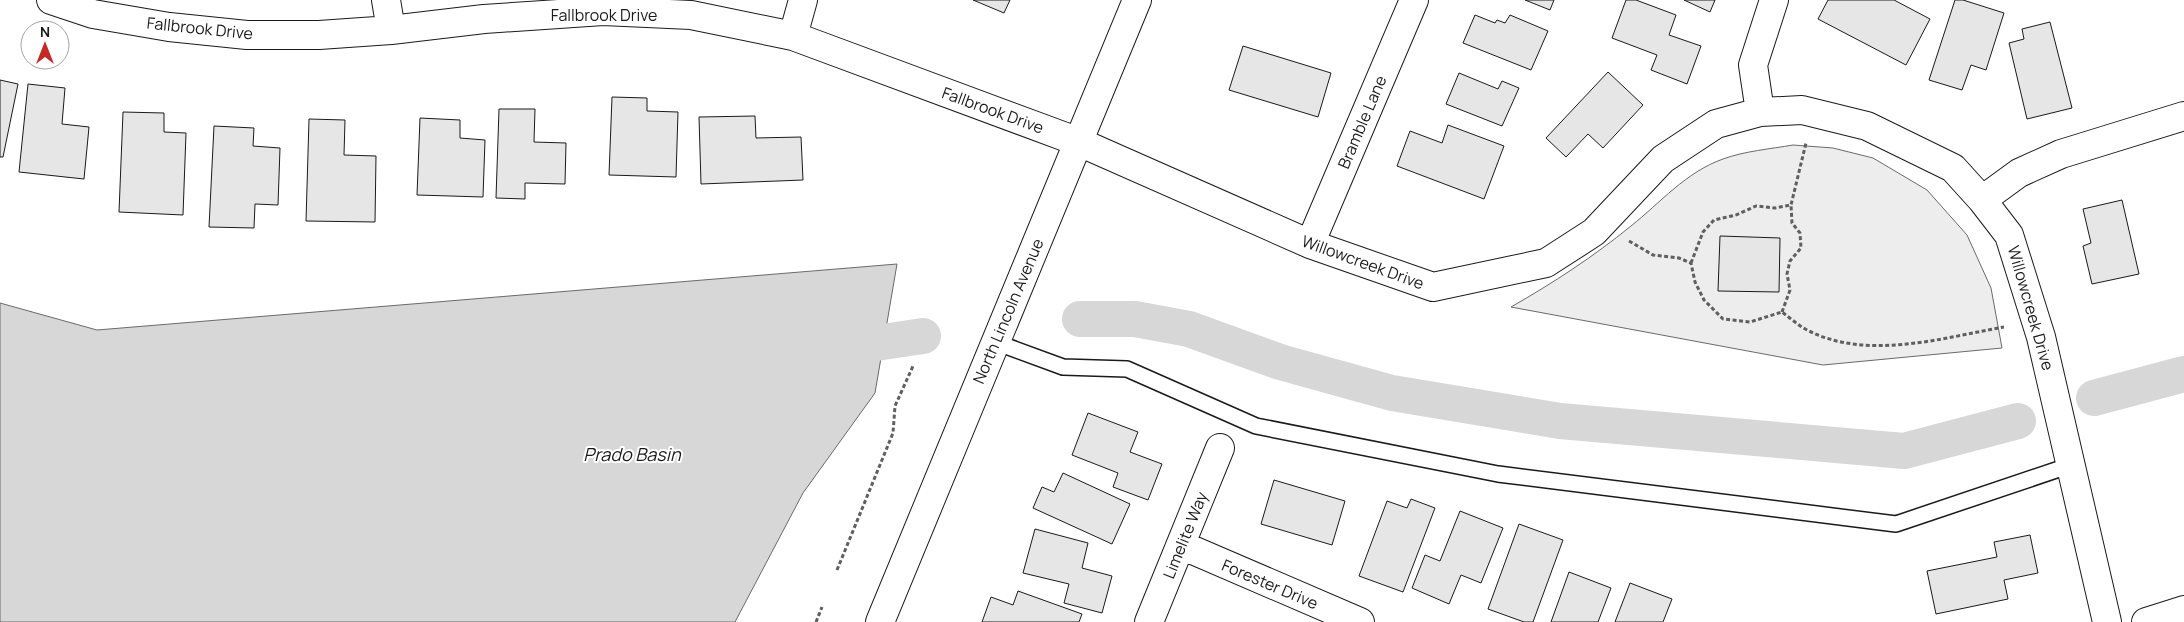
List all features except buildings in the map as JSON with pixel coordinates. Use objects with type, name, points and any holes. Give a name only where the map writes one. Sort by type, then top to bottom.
[{"type":"street","name":"Fallbrook Drive","points":[[51,0],[93,14],[160,26],[247,35],[319,35],[391,30],[484,19],[603,11],[691,15],[792,36],[1079,142]]},
{"type":"street","points":[[386,0],[391,30]]},
{"type":"street","points":[[792,36],[803,0]]},
{"type":"street","name":"North Lincoln Avenue","points":[[880,622],[1137,0]]},
{"type":"street","name":"Bramble Lane","points":[[1310,244],[1414,0]]},
{"type":"street","points":[[1760,112],[1753,65],[1774,0]]},
{"type":"street","name":"Willowcreek Drive","points":[[1079,142],[1310,244],[1433,287],[1546,263],[1594,232],[1663,158],[1716,124],[1760,112],[1802,110],[1867,126],[1953,168],[1982,200],[2009,235],[2037,322],[2107,622]]},
{"type":"street","points":[[1982,200],[2019,173],[2061,154],[2184,116]]},
{"type":"street","name":"Limelite Way","points":[[1150,622],[1220,448]]},
{"type":"street","name":"Forester Drive","points":[[1181,545],[1360,622]]},
{"type":"street","points":[[2146,622],[2184,610]]},
{"type":"lane","points":[[995,342],[1063,367],[1127,368],[1256,426],[1498,474],[1896,524],[2071,465]]},
{"type":"path","points":[[1782,312],[1790,290],[1787,274],[1790,261],[1801,248],[1800,233],[1792,223],[1791,205],[1807,140]]},
{"type":"path","points":[[1782,312],[1750,322],[1723,319],[1704,300],[1695,282],[1691,263],[1703,232],[1714,220],[1736,215],[1756,206],[1775,208],[1791,205]]},
{"type":"path","points":[[1626,239],[1653,255],[1679,258],[1691,263]]},
{"type":"path","points":[[1782,312],[1807,330],[1837,341],[1891,346],[2005,327]]},
{"type":"path","points":[[837,570],[893,433],[895,406],[913,366]]},
{"type":"path","points":[[816,622],[822,607]]},
{"type":"shaded area","points":[[1793,145],[1833,148],[1873,158],[1927,190],[1967,235],[1991,288],[2002,348],[1823,365],[1511,307],[1587,259],[1697,172],[1731,156]]},
{"type":"water","name":"Prado Basin","points":[[897,264],[875,393],[803,493],[735,622],[0,622],[0,303],[97,330]]},
{"type":"waterway","points":[[1080,319],[1135,319],[1189,329],[1280,362],[1392,393],[1560,421],[1904,451],[2018,421]]},
{"type":"waterway","points":[[836,349],[923,336]]},
{"type":"waterway","points":[[2094,398],[2184,374]]}]
